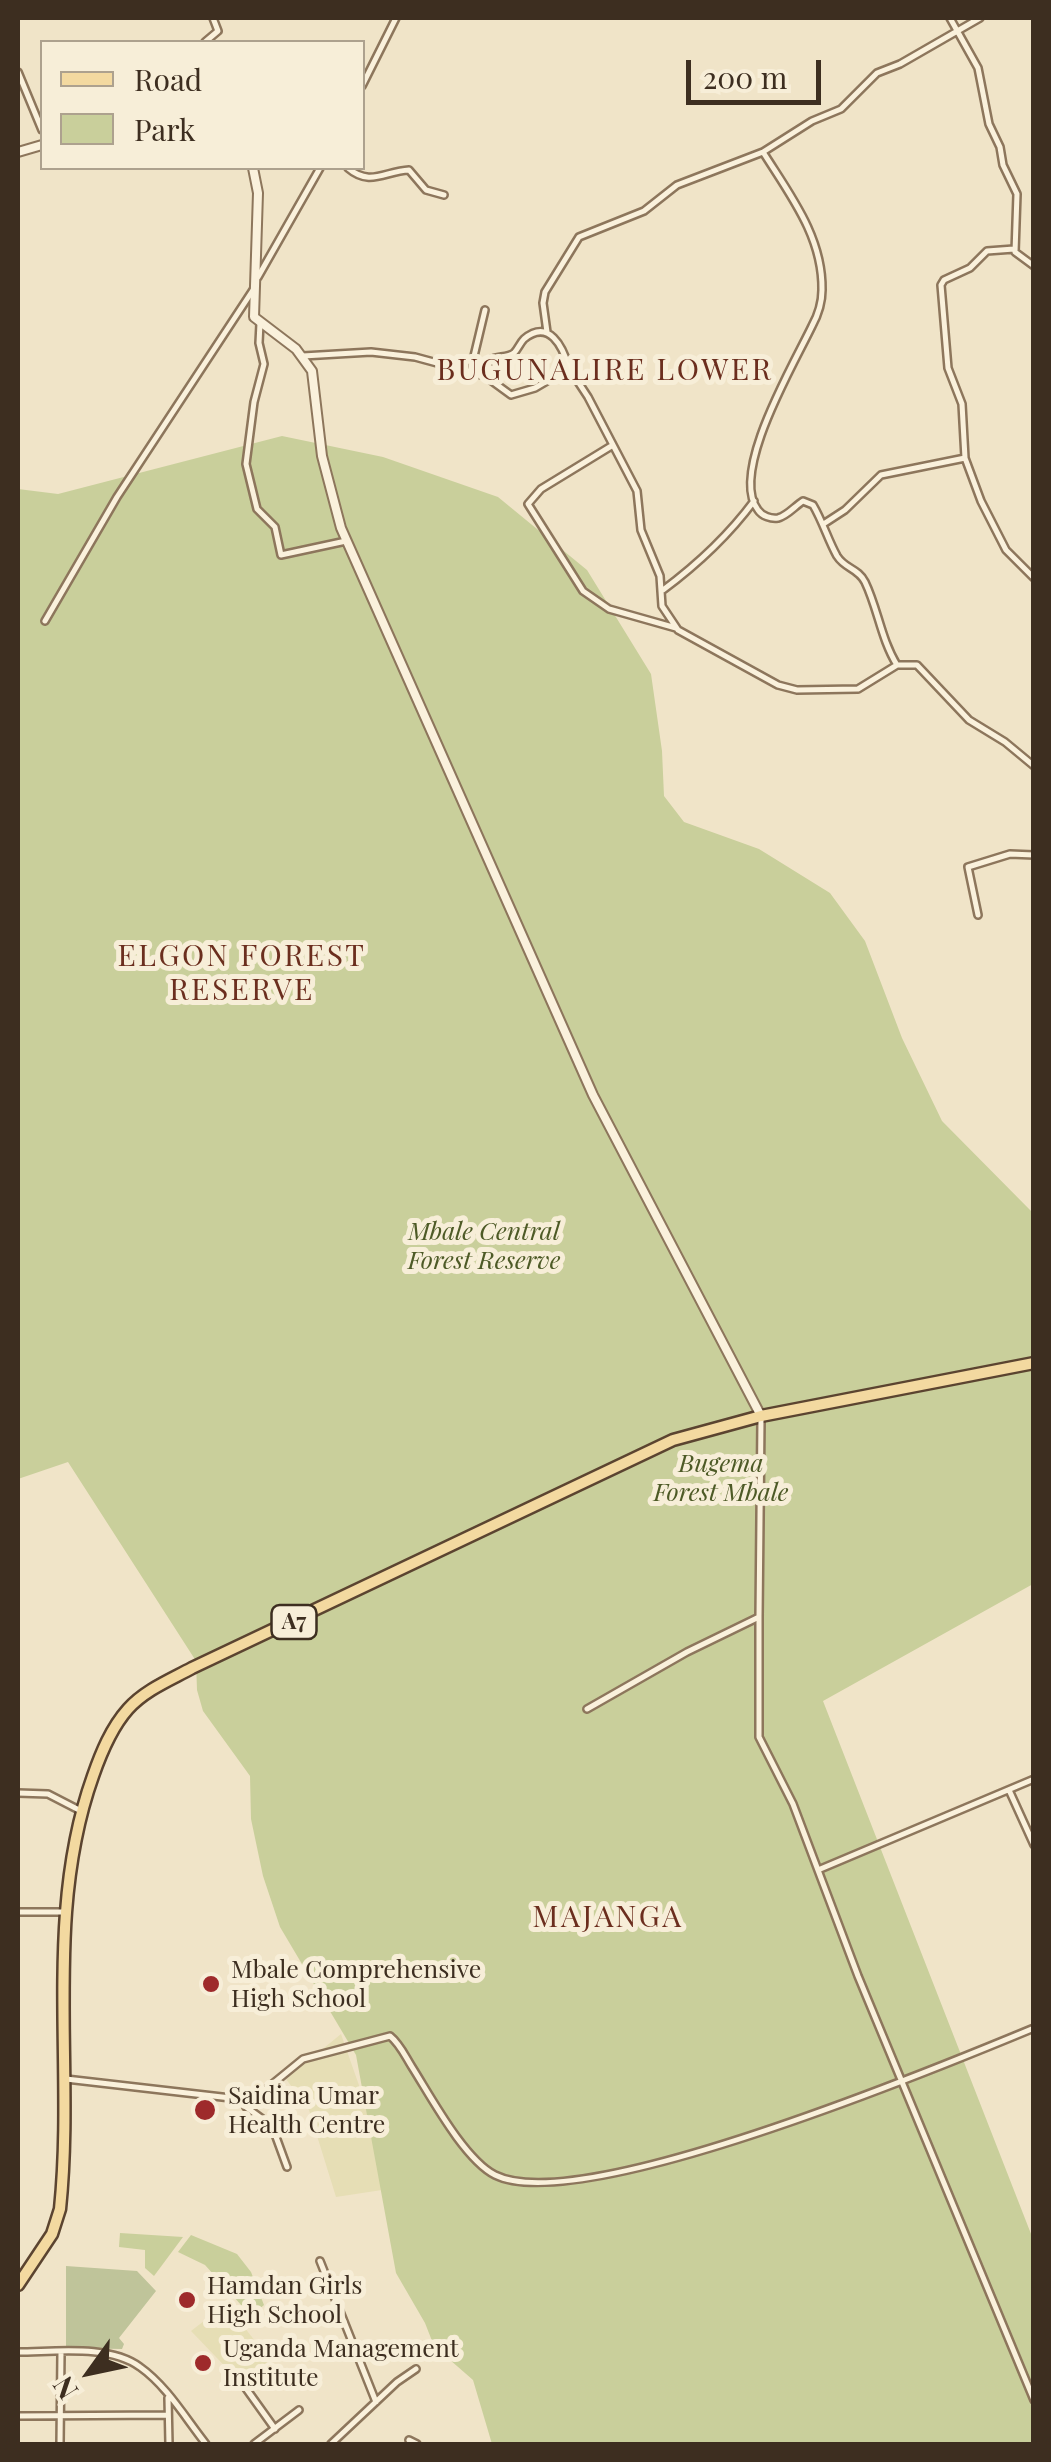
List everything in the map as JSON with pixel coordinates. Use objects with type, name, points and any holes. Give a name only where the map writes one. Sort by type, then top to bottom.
[{"type":"main road","name":"A7","points":[[18,2285],[59,2218],[65,1912],[72,1850],[98,1760],[117,1724],[138,1699],[162,1684],[659,1446],[761,1416],[1034,1364]]},
{"type":"street","points":[[207,40],[218,30],[213,18]]},
{"type":"street","points":[[365,80],[396,18]]},
{"type":"street","points":[[950,18],[978,68],[989,124],[1017,194],[1016,254],[1034,266]]},
{"type":"street","points":[[676,628],[662,606],[658,566],[642,530],[636,491],[560,344],[547,332],[542,303],[545,292],[579,237],[628,219],[677,185],[763,152],[812,121],[841,109],[877,73],[980,18]]},
{"type":"street","points":[[18,72],[40,125]]},
{"type":"street","points":[[763,152],[811,232],[822,269],[822,296],[757,448],[749,475],[754,502],[756,509],[773,519],[808,501],[841,561],[856,569],[866,584],[896,664]]},
{"type":"street","points":[[253,170],[258,193],[254,313],[260,323],[303,356],[314,378],[326,480],[347,541],[593,1095],[761,1416],[758,1737],[786,1788],[902,2083],[1034,2400]]},
{"type":"street","points":[[45,621],[117,498],[254,287],[319,170]]},
{"type":"street","points":[[350,170],[374,179],[409,170],[426,190],[444,195]]},
{"type":"street","points":[[1015,249],[987,250],[970,268],[941,285],[948,368],[962,404],[965,458],[1006,550],[1034,578]]},
{"type":"street","points":[[470,373],[484,310]]},
{"type":"street","points":[[260,323],[264,364],[246,451],[256,509],[275,527],[281,556],[347,541]]},
{"type":"street","points":[[486,376],[493,357],[512,355],[532,333],[547,332]]},
{"type":"street","points":[[303,356],[371,352],[415,356],[486,376],[514,395],[570,368]]},
{"type":"street","points":[[613,444],[542,489],[528,504],[583,591],[609,608],[676,628],[700,645],[730,657],[778,685],[797,690],[858,689],[896,664],[917,665],[969,720],[1034,766]]},
{"type":"street","points":[[824,524],[845,510],[880,475],[965,458]]},
{"type":"street","points":[[662,591],[695,566],[754,502]]},
{"type":"street","points":[[978,914],[967,868],[1010,854],[1034,855]]},
{"type":"street","points":[[587,1709],[760,1617]]},
{"type":"street","points":[[818,1870],[1034,1779]]},
{"type":"street","points":[[1009,1790],[1034,1844]]},
{"type":"street","points":[[18,1793],[48,1794],[81,1811]]},
{"type":"street","points":[[18,1912],[65,1912]]},
{"type":"street","points":[[63,2079],[244,2100],[259,2095],[304,2060],[390,2036],[479,2163],[504,2178],[541,2182],[596,2178],[630,2170],[902,2083],[1034,2028]]},
{"type":"street","points":[[244,2100],[246,2106],[272,2126],[287,2166]]},
{"type":"street","points":[[320,2261],[376,2402]]},
{"type":"street","points":[[18,2352],[124,2358],[141,2367],[168,2395],[206,2444]]},
{"type":"street","points":[[60,2352],[60,2444]]},
{"type":"street","points":[[331,2444],[416,2369]]},
{"type":"street","points":[[245,2387],[275,2429]]},
{"type":"street","points":[[168,2395],[168,2444]]},
{"type":"street","points":[[254,2444],[298,2410]]},
{"type":"street","points":[[18,2416],[168,2415]]},
{"type":"street","points":[[409,2440],[416,2444]]},
{"type":"shaded area","points":[[341,2034],[395,2188],[336,2197],[309,2110],[286,2079]]},
{"type":"shaded area","points":[[226,2304],[270,2360],[241,2383],[191,2331]]},
{"type":"green space","name":"Mbale Central Forest Reserve","points":[[282,436],[383,457],[498,497],[587,570],[651,674],[664,796],[684,822],[759,849],[830,893],[865,941],[902,1038],[942,1121],[1033,1213],[1033,1584],[823,1701],[1033,2239],[1033,2444],[492,2444],[473,2380],[434,2346],[396,2273],[356,2055],[280,1927],[263,1876],[251,1819],[250,1776],[203,1711],[197,1690],[196,1661],[68,1462],[18,1479],[18,489],[58,494]]},
{"type":"green space","points":[[120,2233],[183,2237],[154,2276],[145,2268],[145,2250],[119,2247]]},
{"type":"green space","points":[[191,2235],[237,2254],[251,2272],[264,2305],[251,2316],[205,2265],[178,2252]]},
{"type":"green space","points":[[66,2266],[137,2271],[156,2291],[119,2338],[124,2344],[122,2349],[66,2348]]},
{"type":"place","name":"Mbale Comprehensive High School","points":[[211,1984]]},
{"type":"place","name":"Saidina Umar Health Centre","points":[[205,2110]]},
{"type":"place","name":"Hamdan Girls High School","points":[[187,2300]]},
{"type":"place","name":"Uganda Management Institute","points":[[203,2363]]},
{"type":"district","name":"BUGUNALIRE LOWER","points":[[605,371]]},
{"type":"district","name":"ELGON FOREST RESERVE","points":[[242,974]]},
{"type":"district","name":"MAJANGA","points":[[608,1918]]},
{"type":"park label","name":"Bugema Forest Mbale","points":[[721,1478]]}]
